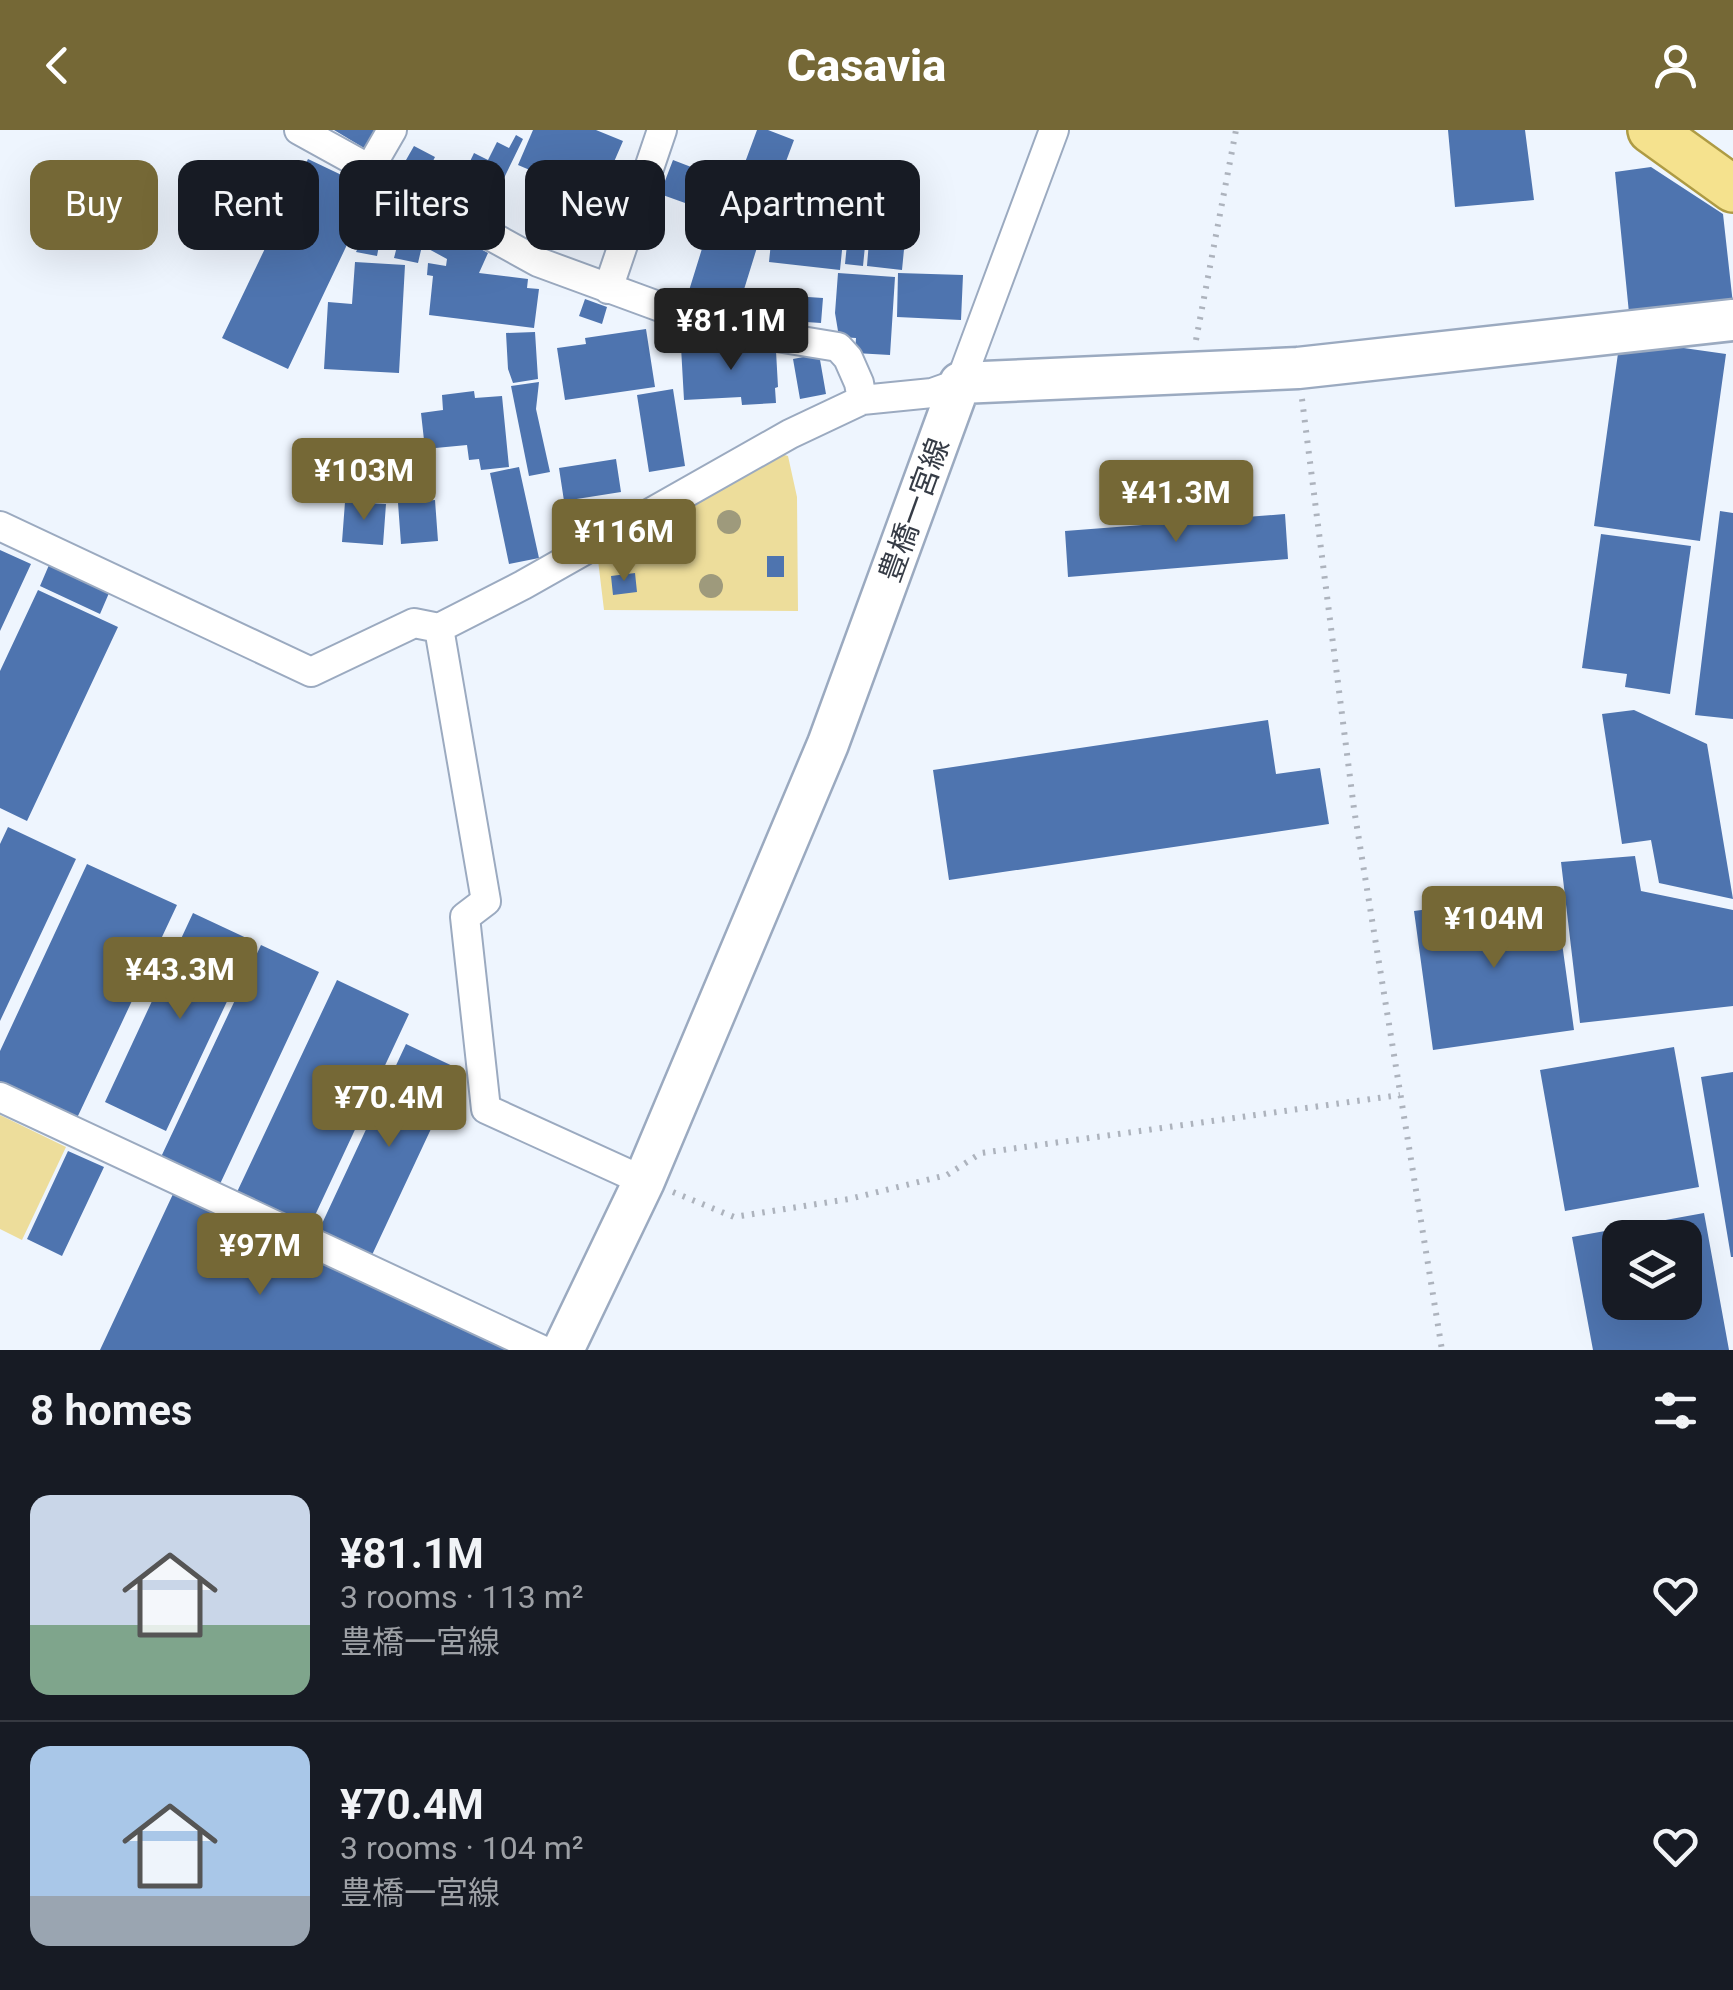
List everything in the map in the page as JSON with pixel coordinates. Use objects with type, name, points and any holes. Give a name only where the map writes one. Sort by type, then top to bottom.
[{"type":"main road","points":[[1651,130],[1733,189]]},
{"type":"main road","points":[[960,383],[1298,368],[1733,320]]},
{"type":"main road","name":"豊橋一宮線","points":[[562,1350],[644,1181],[828,744],[960,383]]},
{"type":"street","points":[[299,130],[355,160]]},
{"type":"street","points":[[375,160],[392,130]]},
{"type":"street","points":[[0,526],[312,672],[414,623],[439,628],[790,434],[862,400],[932,393],[960,383],[1054,130]]},
{"type":"street","points":[[608,289],[660,131]]},
{"type":"street","points":[[505,244],[538,262],[666,309],[771,336],[838,347],[848,358],[862,400]]},
{"type":"street","points":[[439,628],[486,901],[464,917],[486,1109],[644,1181]]},
{"type":"street","points":[[0,1097],[542,1350]]},
{"type":"path","points":[[1190,370],[1236,130]]},
{"type":"path","points":[[1298,368],[1354,809],[1442,1350]]},
{"type":"path","points":[[644,1181],[734,1217],[849,1198],[947,1174],[981,1153],[1400,1095]]},
{"type":"shaded area","points":[[781,454],[788,456],[797,497],[798,611],[604,610],[598,560]]},
{"type":"shaded area","points":[[0,1115],[66,1147],[22,1240],[0,1229]]},
{"type":"building","points":[[334,130],[375,130],[364,148]]},
{"type":"building","points":[[533,130],[596,130],[623,141],[615,160],[525,160],[525,168],[518,165]]},
{"type":"building","points":[[757,130],[794,140],[787,160],[746,160]]},
{"type":"building","points":[[1448,130],[1525,130],[1534,200],[1455,207]]},
{"type":"building","points":[[516,135],[523,139],[505,176],[505,160],[488,160],[497,142],[509,148]]},
{"type":"building","points":[[414,146],[435,157],[434,160],[406,160]]},
{"type":"building","points":[[673,160],[685,165],[685,203],[665,196],[665,181]]},
{"type":"building","points":[[319,164],[339,174],[339,250],[345,250],[288,369],[222,338],[264,250],[319,250]]},
{"type":"building","points":[[1651,167],[1723,214],[1733,304],[1629,313],[1615,172]]},
{"type":"building","points":[[357,250],[378,250],[377,256]]},
{"type":"building","points":[[396,250],[421,250],[418,263],[394,258]]},
{"type":"building","points":[[430,250],[483,250],[488,253],[479,273],[528,279],[527,288],[539,289],[534,328],[429,315],[433,276],[427,275],[428,263],[446,266],[447,259]]},
{"type":"building","points":[[702,250],[756,250],[737,312],[687,297]]},
{"type":"building","points":[[770,250],[842,250],[840,270],[769,262]]},
{"type":"building","points":[[846,250],[865,250],[863,266],[845,264]]},
{"type":"building","points":[[868,250],[904,250],[902,270],[867,266]]},
{"type":"building","points":[[355,262],[405,265],[399,373],[324,369],[328,302],[352,304]]},
{"type":"building","points":[[838,273],[895,277],[890,355],[855,353],[856,338],[839,337],[835,313]]},
{"type":"building","points":[[898,273],[963,275],[961,320],[897,317]]},
{"type":"building","points":[[793,296],[823,298],[821,323],[791,321]]},
{"type":"building","points":[[585,299],[607,307],[602,324],[579,316]]},
{"type":"building","points":[[646,329],[655,387],[565,400],[557,348],[586,344],[585,338]]},
{"type":"building","points":[[535,332],[538,379],[513,383],[508,369],[506,333]]},
{"type":"building","points":[[1620,339],[1726,354],[1700,541],[1594,526]]},
{"type":"building","points":[[769,342],[770,350],[776,351],[776,403],[742,405],[741,397],[684,400],[681,347]]},
{"type":"building","points":[[819,354],[826,394],[800,399],[793,359]]},
{"type":"building","points":[[539,382],[536,409],[550,472],[529,476],[511,386]]},
{"type":"building","points":[[673,389],[685,466],[649,472],[637,395]]},
{"type":"building","points":[[474,391],[475,398],[502,396],[509,467],[481,470],[479,459],[469,460],[467,445],[425,449],[421,413],[443,410],[442,395]]},
{"type":"building","points":[[616,459],[621,492],[564,501],[559,468]]},
{"type":"building","points":[[519,467],[539,558],[509,564],[490,473]]},
{"type":"building","points":[[435,500],[438,541],[401,544],[398,503]]},
{"type":"building","points":[[345,502],[386,504],[383,545],[342,542]]},
{"type":"building","points":[[1720,511],[1733,513],[1733,719],[1695,715]]},
{"type":"building","points":[[1285,514],[1288,559],[1068,577],[1065,531]]},
{"type":"building","points":[[1601,534],[1691,546],[1670,694],[1625,687],[1627,674],[1582,668]]},
{"type":"building","points":[[0,550],[31,564],[0,631]]},
{"type":"building","points":[[767,556],[784,556],[784,577],[767,577]]},
{"type":"building","points":[[49,565],[109,593],[100,614],[40,586]]},
{"type":"building","points":[[635,573],[637,592],[613,595],[611,576]]},
{"type":"building","points":[[38,590],[118,627],[27,821],[0,808],[0,671]]},
{"type":"building","points":[[1634,710],[1707,744],[1733,899],[1659,883],[1651,840],[1622,844],[1602,714]]},
{"type":"building","points":[[1268,720],[1276,774],[1320,768],[1329,824],[949,880],[933,770]]},
{"type":"building","points":[[8,827],[76,859],[0,1021],[0,844]]},
{"type":"building","points":[[1635,856],[1641,891],[1733,910],[1733,1006],[1580,1023],[1561,862]]},
{"type":"building","points":[[87,864],[177,905],[77,1118],[0,1081],[0,1051]]},
{"type":"building","points":[[1555,892],[1574,1030],[1433,1050],[1414,911]]},
{"type":"building","points":[[193,913],[255,942],[166,1131],[105,1102]]},
{"type":"building","points":[[261,945],[319,972],[220,1184],[161,1157]]},
{"type":"building","points":[[337,980],[409,1014],[310,1226],[237,1192]]},
{"type":"building","points":[[406,1044],[459,1069],[372,1255],[319,1230]]},
{"type":"building","points":[[1674,1047],[1699,1187],[1565,1211],[1540,1070]]},
{"type":"building","points":[[1733,1072],[1733,1257],[1731,1257],[1701,1077]]},
{"type":"building","points":[[68,1151],[104,1167],[62,1256],[27,1239]]},
{"type":"building","points":[[173,1194],[507,1350],[100,1350]]},
{"type":"building","points":[[1704,1213],[1729,1350],[1593,1350],[1572,1237],[1602,1232],[1602,1320],[1702,1320],[1702,1220],[1666,1220]]}]
